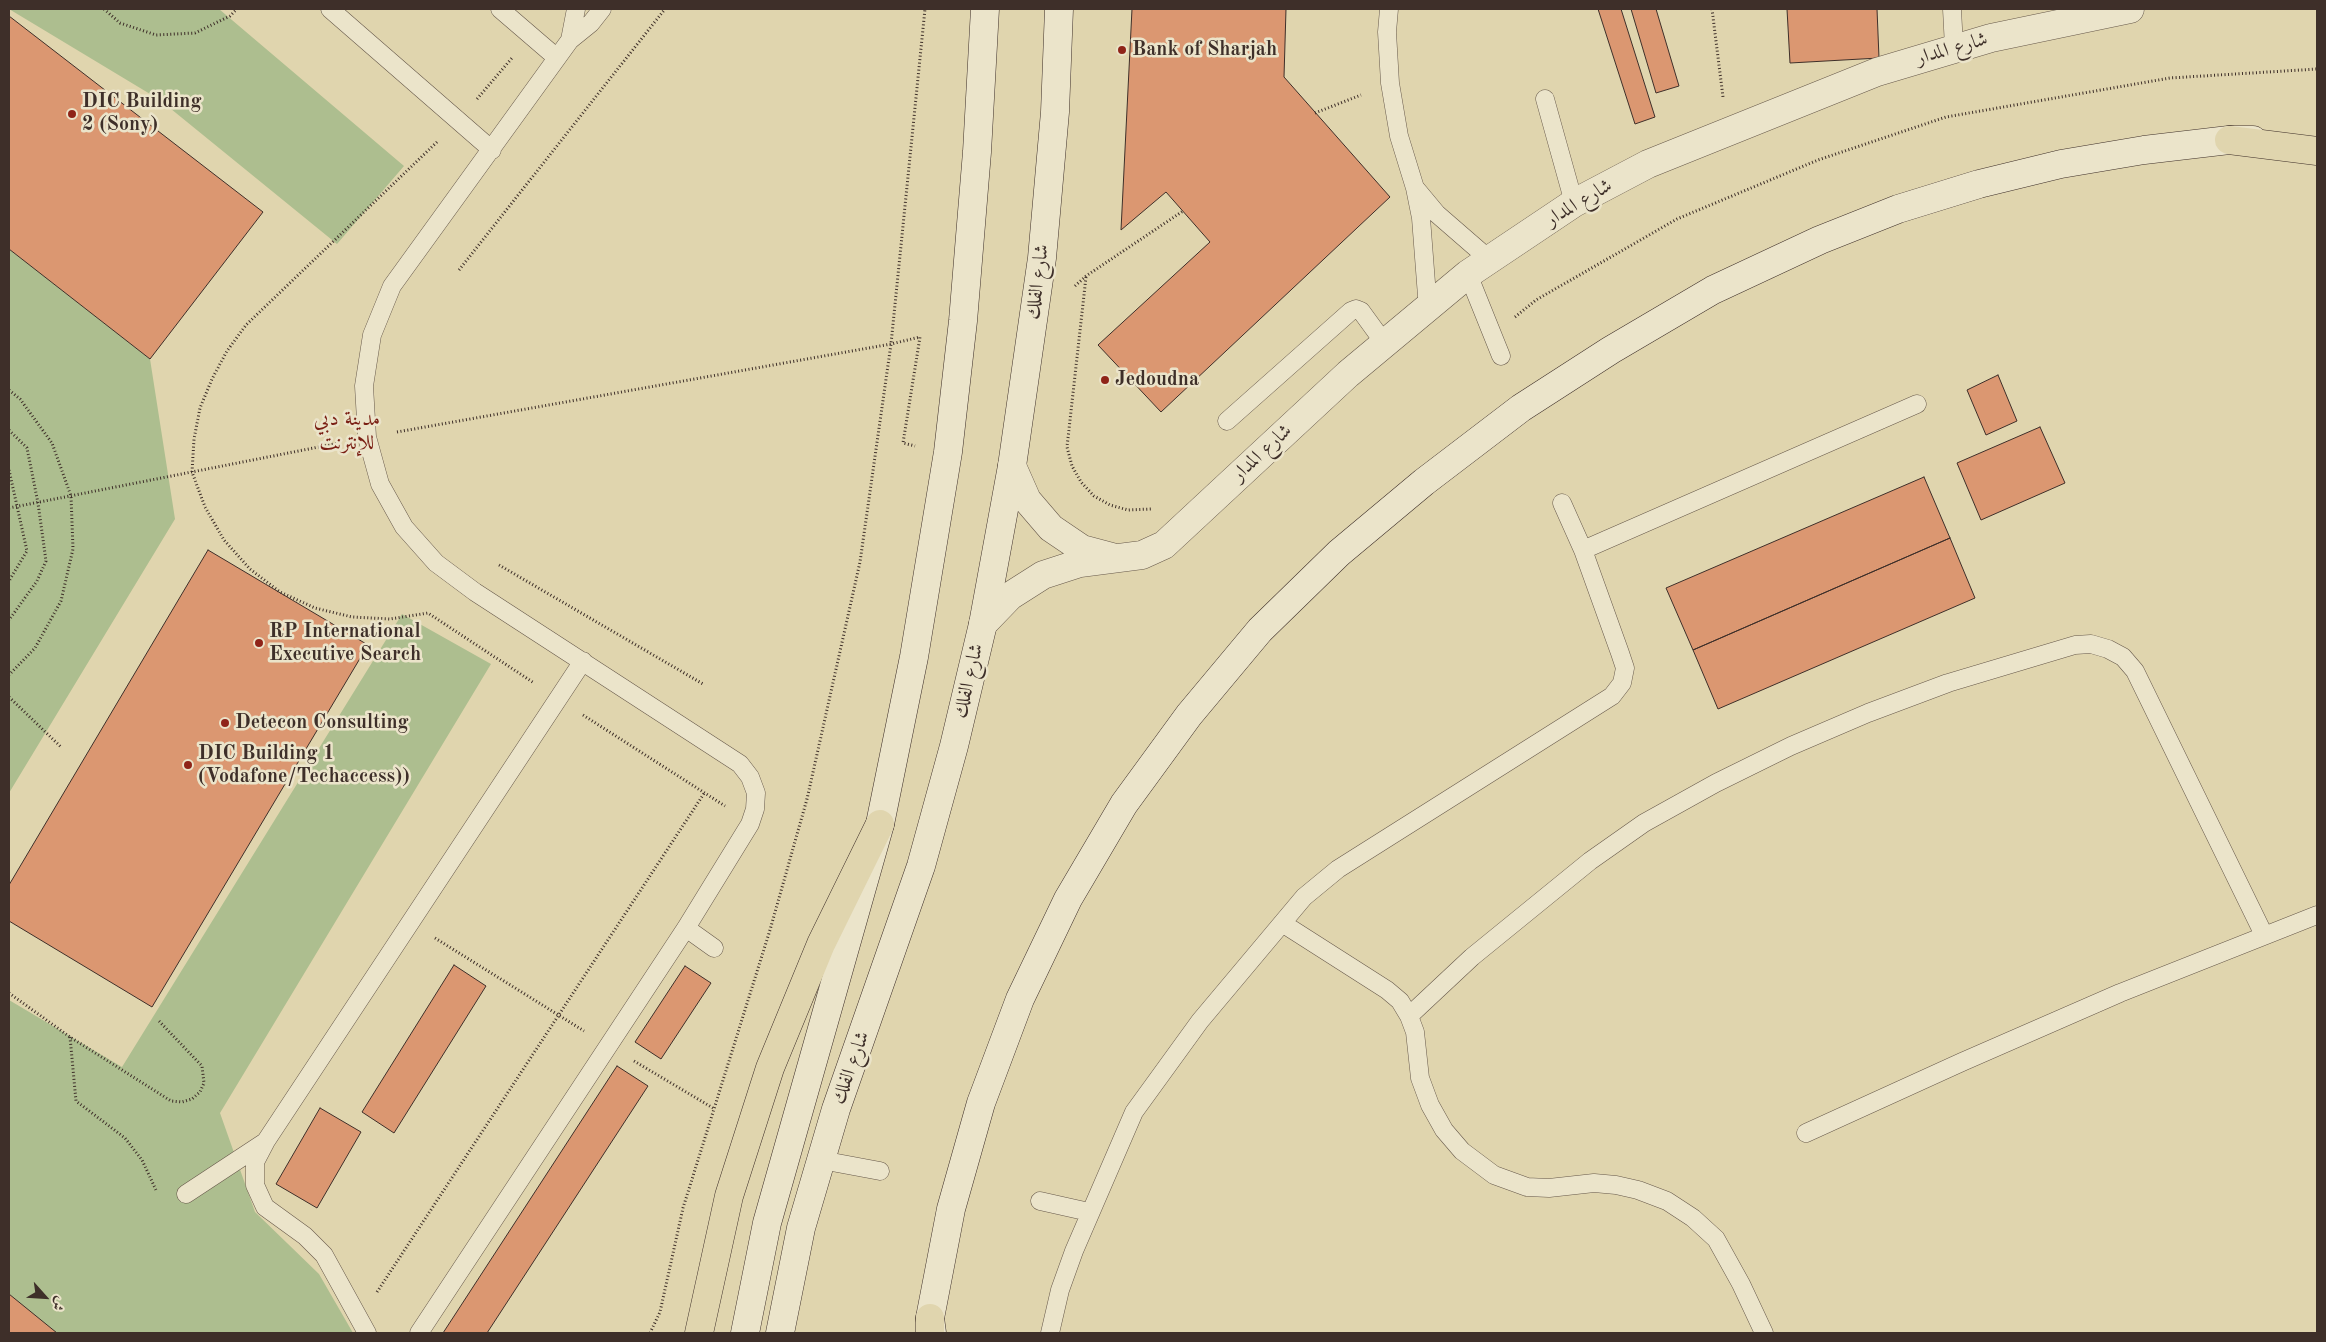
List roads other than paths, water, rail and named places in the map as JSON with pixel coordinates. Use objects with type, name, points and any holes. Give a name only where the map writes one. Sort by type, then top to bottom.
[{"type":"main road","points":[[2229,140],[2317,151]]},
{"type":"main road","points":[[699,1331],[729,1196],[770,1068],[821,944],[880,824]]},
{"type":"street","name":"شارع الفلك","points":[[745,1333],[767,1223],[880,824],[914,657],[948,452],[963,321],[976,162],[985,9]]},
{"type":"street","name":"شارع الفلك","points":[[780,1333],[801,1228],[836,1109],[921,866],[954,746],[982,624],[1012,466],[1042,258],[1055,112],[1059,9]]},
{"type":"street","name":"شارع المدار","points":[[982,624],[1010,596],[1043,575],[1080,563],[1142,555],[1164,545],[1264,450],[1385,344],[1479,267],[1574,203],[1648,164],[1877,72],[1991,38],[2130,9]]},
{"type":"street","points":[[931,1328],[951,1208],[981,1103],[1020,999],[1068,900],[1124,804],[1189,714],[1260,630],[1339,553],[1424,482],[1529,403],[1611,350],[1713,290],[1820,240],[1898,209],[1979,184],[2071,163],[2144,150],[2229,140],[2317,139]]},
{"type":"street","name":"شارع المدار","points":[[1012,466],[1027,500],[1051,528],[1082,549],[1118,559]]},
{"type":"lane","points":[[330,9],[492,150]]},
{"type":"lane","points":[[500,9],[557,58]]},
{"type":"lane","points":[[570,40],[576,9]]},
{"type":"lane","points":[[419,1333],[686,928],[750,824],[755,809],[756,792],[750,777],[740,764],[475,592],[436,563],[404,527],[380,484],[367,438],[364,386],[372,335],[392,286],[570,40],[591,23],[602,9]]},
{"type":"lane","points":[[1388,9],[1387,32],[1390,83],[1399,136],[1415,188],[1425,248],[1428,309]]},
{"type":"lane","points":[[1952,9],[1954,48]]},
{"type":"lane","points":[[1545,99],[1574,203]]},
{"type":"lane","points":[[1415,188],[1479,267],[1492,335],[1501,356]]},
{"type":"lane","points":[[1227,422],[1351,311],[1356,309],[1360,311],[1385,344]]},
{"type":"lane","points":[[1583,550],[1917,404]]},
{"type":"lane","points":[[1050,1333],[1060,1290],[1089,1212],[1134,1112],[1200,1020],[1304,897],[1338,869],[1612,696],[1622,684],[1625,668],[1583,550],[1562,503]]},
{"type":"lane","points":[[1410,1016],[1472,957],[1582,867],[1644,823],[1790,746],[1868,713],[1948,683],[2075,645],[2092,644],[2108,649],[2123,657],[2135,671],[2264,935]]},
{"type":"lane","points":[[363,1326],[324,1255],[305,1236],[265,1207],[255,1185],[255,1162],[266,1141],[412,923],[583,661]]},
{"type":"lane","points":[[1806,1133],[1989,1050],[2264,935],[2317,915]]},
{"type":"lane","points":[[1282,923],[1387,990],[1400,1001],[1410,1016],[1415,1032],[1420,1078],[1430,1105],[1444,1130],[1462,1151],[1494,1176],[1527,1187],[1549,1188],[1594,1183],[1616,1185],[1638,1190],[1667,1201],[1694,1218],[1716,1239],[1741,1284],[1764,1333]]},
{"type":"lane","points":[[686,928],[714,948]]},
{"type":"lane","points":[[186,1194],[266,1141]]},
{"type":"lane","points":[[821,1160],[880,1171]]},
{"type":"lane","points":[[1040,1202],[1089,1212]]},
{"type":"place","name":"Bank of Sharjah","points":[[1122,50]]},
{"type":"place","name":"DIC Building 2 (Sony)","points":[[72,114]]},
{"type":"place","name":"Jedoudna","points":[[1105,380]]},
{"type":"place","name":"RP International Executive Search","points":[[259,643]]},
{"type":"place","name":"Detecon Consulting","points":[[225,723]]},
{"type":"place","name":"DIC Building 1 (Vodafone/Techaccess))","points":[[188,765]]},
{"type":"district","name":"مدينة دبي للإنترنت","points":[[347,431]]}]
